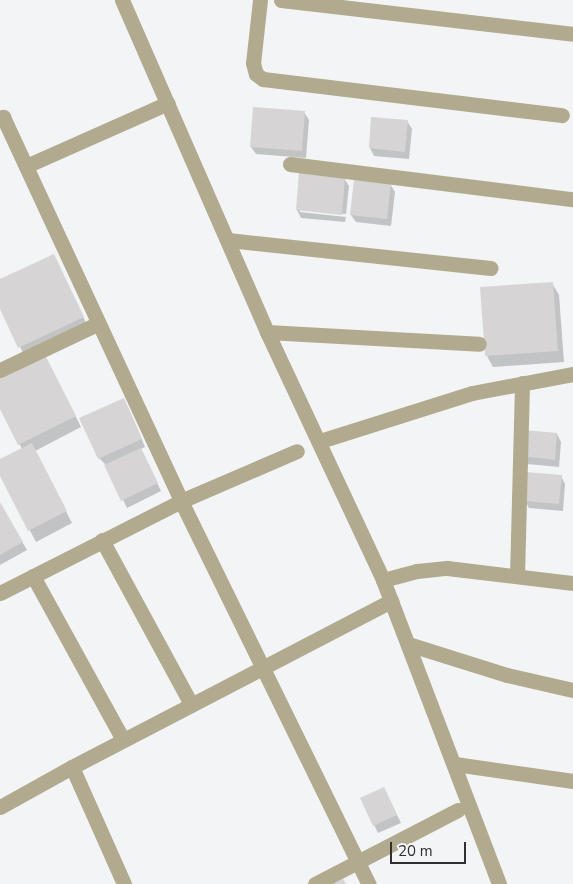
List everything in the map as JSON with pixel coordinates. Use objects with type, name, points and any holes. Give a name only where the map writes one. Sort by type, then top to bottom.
[{"type":"street","points":[[122,0],[267,332],[320,441],[383,580],[455,764],[498,884]]},
{"type":"street","points":[[260,0],[253,64],[256,74],[263,79],[562,115]]},
{"type":"street","points":[[280,0],[573,34]]},
{"type":"street","points":[[26,166],[168,102]]},
{"type":"street","points":[[0,119],[3,117],[97,324],[181,501],[368,884]]},
{"type":"street","points":[[290,164],[573,199]]},
{"type":"street","points":[[228,240],[491,268]]},
{"type":"street","points":[[0,370],[97,324]]},
{"type":"street","points":[[267,332],[478,344]]},
{"type":"street","points":[[320,441],[472,392],[573,374]]},
{"type":"street","points":[[517,576],[522,382]]},
{"type":"street","points":[[0,593],[181,501],[297,451]]},
{"type":"street","points":[[102,540],[190,704]]},
{"type":"street","points":[[383,580],[417,571],[447,568],[573,583]]},
{"type":"street","points":[[33,576],[123,740]]},
{"type":"street","points":[[0,806],[190,704],[391,602]]},
{"type":"street","points":[[408,644],[507,675],[573,690]]},
{"type":"street","points":[[455,764],[573,781]]},
{"type":"street","points":[[72,767],[124,884]]},
{"type":"street","points":[[315,884],[458,810]]},
{"type":"building","points":[[253,107],[305,111],[302,151],[250,147]]},
{"type":"building","points":[[371,117],[408,120],[405,152],[369,148]]},
{"type":"building","points":[[299,172],[345,177],[342,215],[296,210]]},
{"type":"building","points":[[354,179],[391,183],[387,219],[350,215]]},
{"type":"building","points":[[54,254],[84,317],[18,348],[0,309],[0,279]]},
{"type":"building","points":[[553,282],[558,351],[485,356],[480,287]]},
{"type":"building","points":[[45,355],[76,416],[18,445],[0,409],[0,377]]},
{"type":"building","points":[[124,398],[142,439],[98,459],[79,418]]},
{"type":"building","points":[[523,430],[557,433],[555,460],[521,456]]},
{"type":"building","points":[[32,443],[67,511],[28,531],[0,476],[0,459]]},
{"type":"building","points":[[141,448],[158,483],[121,501],[104,465]]},
{"type":"building","points":[[526,472],[562,475],[559,504],[524,501]]},
{"type":"building","points":[[0,502],[23,542],[0,555]]},
{"type":"building","points":[[384,787],[397,815],[373,826],[360,798]]},
{"type":"building","points":[[343,879],[346,884],[332,884]]}]
